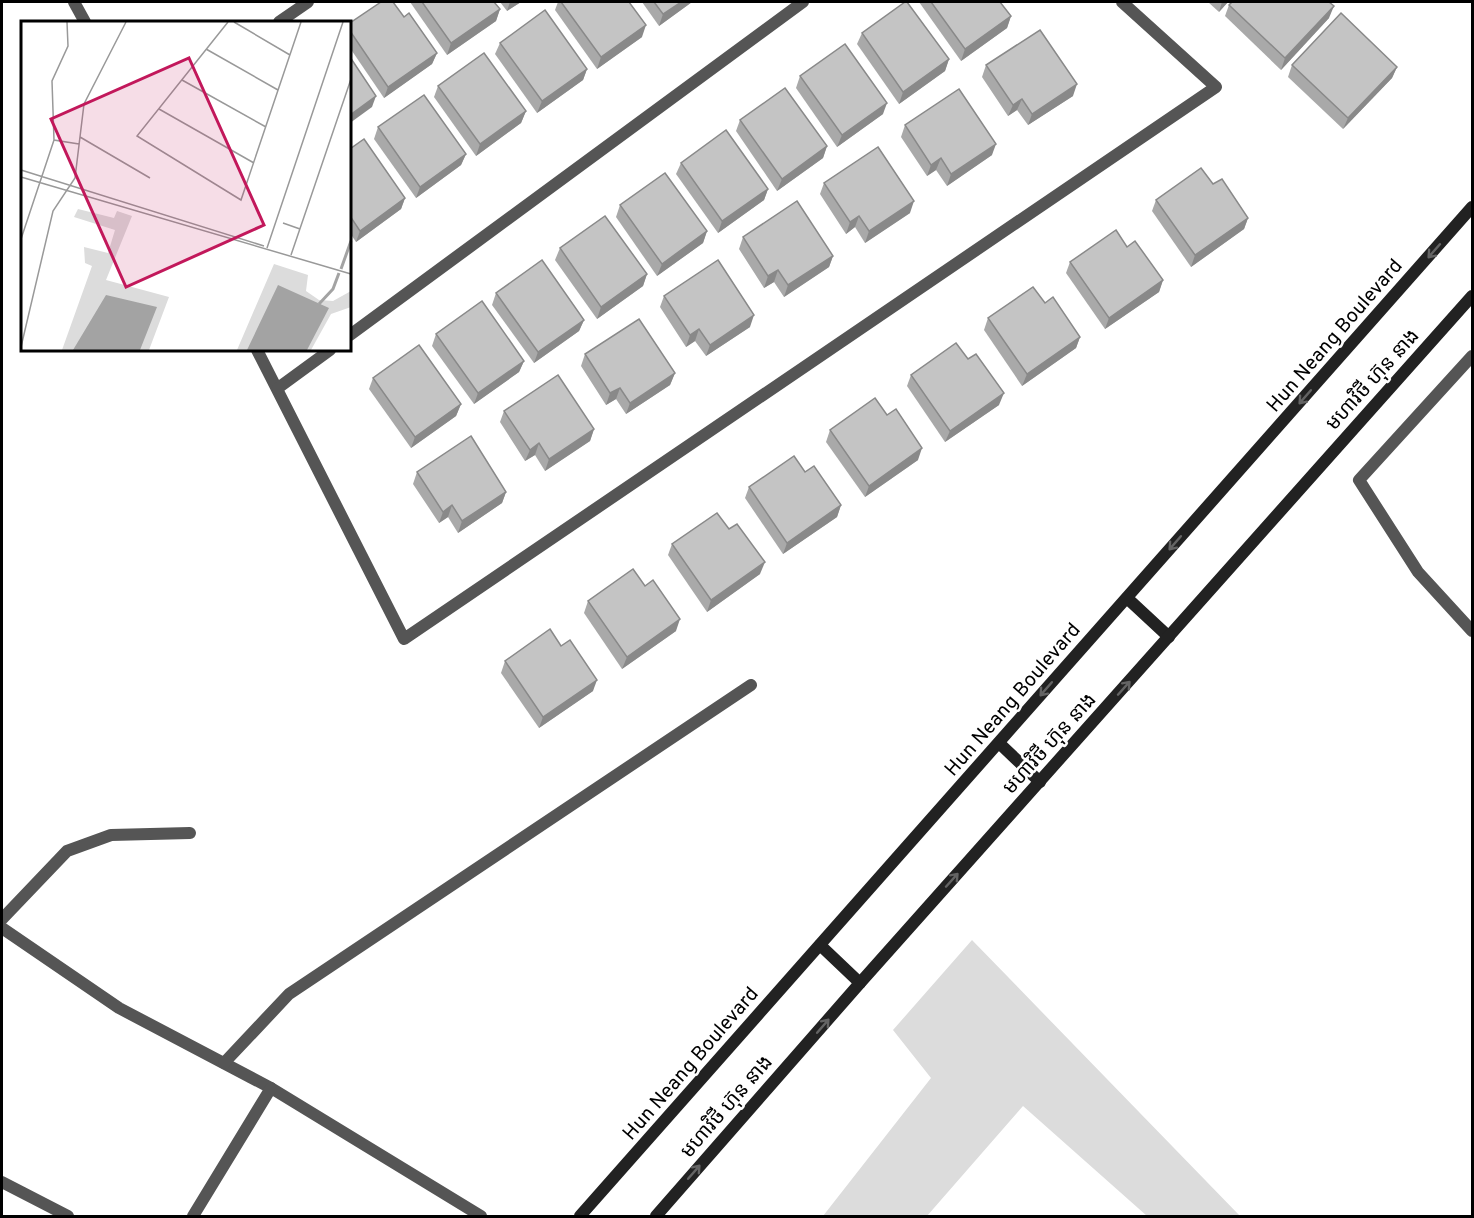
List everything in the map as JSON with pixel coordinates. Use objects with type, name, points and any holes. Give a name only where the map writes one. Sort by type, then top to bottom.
[{"type":"main road","name":"Hun Neang Boulevard","points":[[580,1216],[1473,207]]},
{"type":"main road","name":"មហាវិថី ហ៊ុន នាង","points":[[656,1216],[860,983],[1473,296]]},
{"type":"main road","points":[[1127,598],[1170,637]]},
{"type":"main road","points":[[999,743],[1040,782]]},
{"type":"main road","points":[[820,945],[860,983]]},
{"type":"street","points":[[74,2],[84,21]]},
{"type":"street","points":[[280,21],[308,2]]},
{"type":"street","points":[[351,334],[803,2]]},
{"type":"street","points":[[258,351],[404,639],[1216,87],[1122,2]]},
{"type":"street","points":[[278,388],[329,351]]},
{"type":"street","points":[[1473,356],[1359,480],[1418,572],[1473,631]]},
{"type":"street","points":[[224,1063],[290,994],[751,685]]},
{"type":"street","points":[[2,919],[67,851],[111,835],[190,832]]},
{"type":"street","points":[[2,928],[119,1008],[271,1088],[481,1216]]},
{"type":"street","points":[[193,1216],[271,1088]]},
{"type":"street","points":[[2,1182],[68,1216]]},
{"type":"shaded area","points":[[972,940],[1240,1216],[1147,1216],[1023,1106],[927,1216],[823,1216],[931,1078],[893,1030]]},
{"type":"building","points":[[381,2],[393,2],[404,17],[409,13],[437,53],[388,87],[351,32],[351,22]]},
{"type":"building","points":[[422,2],[494,2],[500,9],[451,43]]},
{"type":"building","points":[[561,2],[629,2],[646,25],[601,57]]},
{"type":"building","points":[[654,2],[681,2],[663,14]]},
{"type":"building","points":[[905,2],[949,59],[903,92],[862,33]]},
{"type":"building","points":[[931,2],[1000,2],[1011,16],[965,49]]},
{"type":"building","points":[[1232,2],[1329,2],[1334,6],[1285,58],[1229,5]]},
{"type":"building","points":[[545,10],[587,69],[542,101],[500,43]]},
{"type":"building","points":[[1341,13],[1397,67],[1348,118],[1292,65]]},
{"type":"building","points":[[1040,30],[1077,84],[1032,114],[1022,99],[1013,105],[986,65]]},
{"type":"building","points":[[845,44],[887,103],[842,135],[800,76]]},
{"type":"building","points":[[484,53],[526,111],[480,144],[438,86]]},
{"type":"building","points":[[351,58],[376,96],[351,114]]},
{"type":"building","points":[[785,88],[827,146],[782,179],[740,120]]},
{"type":"building","points":[[959,89],[996,144],[951,174],[941,158],[931,165],[905,125]]},
{"type":"building","points":[[424,95],[466,154],[420,187],[378,127]]},
{"type":"building","points":[[726,130],[768,189],[722,221],[681,163]]},
{"type":"building","points":[[364,139],[405,198],[360,231],[351,218],[351,148]]},
{"type":"building","points":[[878,147],[914,201],[869,231],[859,216],[850,222],[824,183]]},
{"type":"building","points":[[1201,168],[1213,184],[1222,179],[1248,218],[1195,255],[1156,200]]},
{"type":"building","points":[[665,173],[707,231],[662,264],[620,205]]},
{"type":"building","points":[[797,201],[833,256],[788,285],[778,270],[768,276],[743,237]]},
{"type":"building","points":[[605,216],[647,274],[601,307],[560,248]]},
{"type":"building","points":[[1116,230],[1127,247],[1135,241],[1163,280],[1109,318],[1070,262]]},
{"type":"building","points":[[542,260],[584,320],[538,352],[496,293]]},
{"type":"building","points":[[718,260],[754,315],[710,345],[699,329],[690,335],[664,296]]},
{"type":"building","points":[[1033,287],[1045,303],[1053,297],[1080,337],[1027,374],[988,318]]},
{"type":"building","points":[[482,301],[524,361],[478,393],[436,334]]},
{"type":"building","points":[[639,319],[675,373],[630,403],[620,388],[610,393],[585,354]]},
{"type":"building","points":[[956,343],[968,359],[976,354],[1004,393],[950,431],[911,375]]},
{"type":"building","points":[[419,345],[461,404],[415,437],[373,378]]},
{"type":"building","points":[[558,375],[594,429],[549,459],[539,443],[530,450],[504,411]]},
{"type":"building","points":[[875,398],[887,415],[896,409],[922,448],[869,486],[830,430]]},
{"type":"building","points":[[471,436],[506,492],[462,521],[452,505],[443,512],[417,472]]},
{"type":"building","points":[[794,456],[805,472],[814,466],[841,505],[787,543],[749,487]]},
{"type":"building","points":[[717,513],[729,529],[737,524],[765,562],[711,600],[672,544]]},
{"type":"building","points":[[633,569],[645,586],[653,580],[680,619],[627,657],[588,601]]},
{"type":"building","points":[[550,629],[561,646],[570,640],[597,680],[543,717],[505,661]]}]
